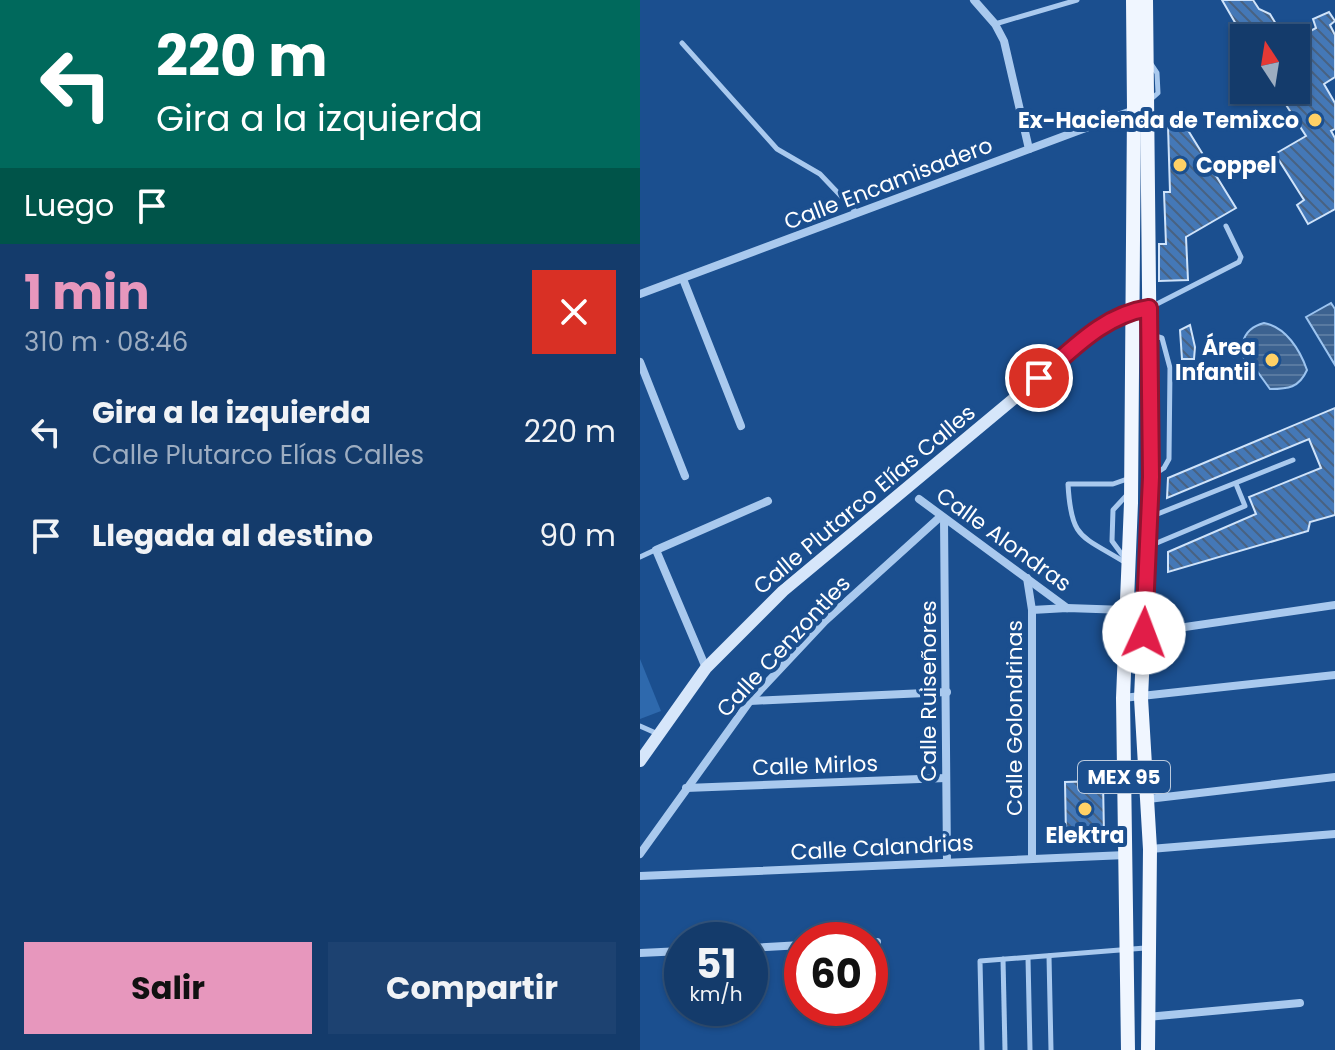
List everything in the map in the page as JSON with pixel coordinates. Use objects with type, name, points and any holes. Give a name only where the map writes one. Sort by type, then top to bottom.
[{"type":"main road","name":"MEX 95","points":[[1133,0],[1144,106],[1149,308],[1151,477],[1141,698],[1150,849],[1148,1050]]},
{"type":"main road","name":"MEX 95","points":[[1128,1050],[1123,698],[1131,491],[1131,311],[1149,61],[1146,0]]},
{"type":"main road","points":[[1131,491],[1150,510]]},
{"type":"main road","points":[[1129,992],[1147,990]]},
{"type":"street","points":[[974,0],[995,24],[1004,41],[1029,149]]},
{"type":"street","name":"Calle Encamisadero","points":[[640,294],[1144,106]]},
{"type":"street","points":[[683,279],[741,426]]},
{"type":"street","name":"Calle Plutarco Elías Calles","points":[[640,761],[706,668],[783,591],[1106,322],[1131,311],[1149,308]]},
{"type":"street","points":[[640,362],[685,476]]},
{"type":"street","name":"Calle Alondras","points":[[919,499],[1067,608]]},
{"type":"street","points":[[706,668],[656,550],[768,501]]},
{"type":"street","name":"Calle Ruiseñores","points":[[942,518],[947,692],[947,862]]},
{"type":"street","name":"Calle Cenzontles","points":[[640,854],[750,701],[825,621],[942,518]]},
{"type":"street","name":"Calle Golondrinas","points":[[1027,578],[1032,610],[1032,859]]},
{"type":"street","points":[[1144,633],[1335,605]]},
{"type":"street","points":[[1032,610],[1126,610]]},
{"type":"street","points":[[1123,698],[1335,675]]},
{"type":"street","points":[[750,701],[947,692]]},
{"type":"street","points":[[1148,799],[1335,777]]},
{"type":"street","name":"Calle Mirlos","points":[[686,788],[946,778]]},
{"type":"street","points":[[1150,849],[1335,834]]},
{"type":"street","name":"Calle Calandrias","points":[[640,876],[1126,855]]},
{"type":"street","points":[[640,953],[664,952]]},
{"type":"street","points":[[1147,1017],[1300,1003]]},
{"type":"lane","points":[[995,24],[1027,12],[1077,0]]},
{"type":"lane","points":[[682,43],[777,149],[820,174],[858,213]]},
{"type":"lane","points":[[1149,308],[1239,262],[1241,257],[1226,226]]},
{"type":"lane","points":[[1150,510],[1236,484],[1293,460]]},
{"type":"lane","points":[[1128,564],[1083,537],[1074,527],[1068,484],[1113,484],[1131,491]]},
{"type":"lane","points":[[1147,547],[1245,506],[1236,484]]},
{"type":"lane","points":[[640,557],[656,550]]},
{"type":"lane","points":[[640,726],[659,734]]},
{"type":"lane","points":[[982,1050],[980,961],[1148,948]]},
{"type":"lane","points":[[1049,956],[1051,1050]]},
{"type":"lane","points":[[1028,958],[1030,1050]]},
{"type":"lane","points":[[1003,959],[1005,1050]]},
{"type":"shaded area","points":[[1331,303],[1335,309],[1335,365],[1306,317]]},
{"type":"shaded area","points":[[1264,323],[1285,334],[1304,362],[1307,370],[1300,381],[1292,386],[1270,389],[1246,362],[1242,348],[1246,335]]},
{"type":"shaded area","points":[[640,659],[661,711],[640,719]]},
{"type":"building","points":[[1222,0],[1253,0],[1259,9],[1270,14],[1276,24],[1236,24]]},
{"type":"building","name":"Ex-Hacienda de Temixco","points":[[1329,12],[1335,21],[1330,25],[1335,35],[1335,77],[1324,84],[1335,103],[1335,129],[1331,131],[1335,138],[1335,209],[1308,224],[1297,205],[1304,200],[1275,154],[1306,136],[1285,104],[1310,104],[1310,31],[1316,28],[1313,19]]},
{"type":"building","points":[[1181,119],[1236,208],[1186,237],[1188,280],[1159,281],[1159,244],[1166,244],[1164,192],[1170,192],[1168,126]]},
{"type":"building","points":[[1190,325],[1194,359],[1182,359],[1180,330]]},
{"type":"building","points":[[1335,408],[1335,515],[1310,522],[1308,531],[1168,572],[1168,552],[1256,514],[1249,497],[1321,468],[1309,439],[1167,498],[1168,478]]},
{"type":"building","name":"Elektra","points":[[1103,781],[1104,835],[1066,836],[1065,782]]},
{"type":"place","name":"Ex-Hacienda de Temixco","points":[[1315,120]]},
{"type":"place","name":"Coppel","points":[[1180,165]]},
{"type":"place","name":"Área Infantil","points":[[1272,360]]},
{"type":"place","name":"Elektra","points":[[1085,809]]},
{"type":"route","points":[[1039,378],[1106,322],[1131,311],[1149,308],[1151,477],[1144,633]]}]
